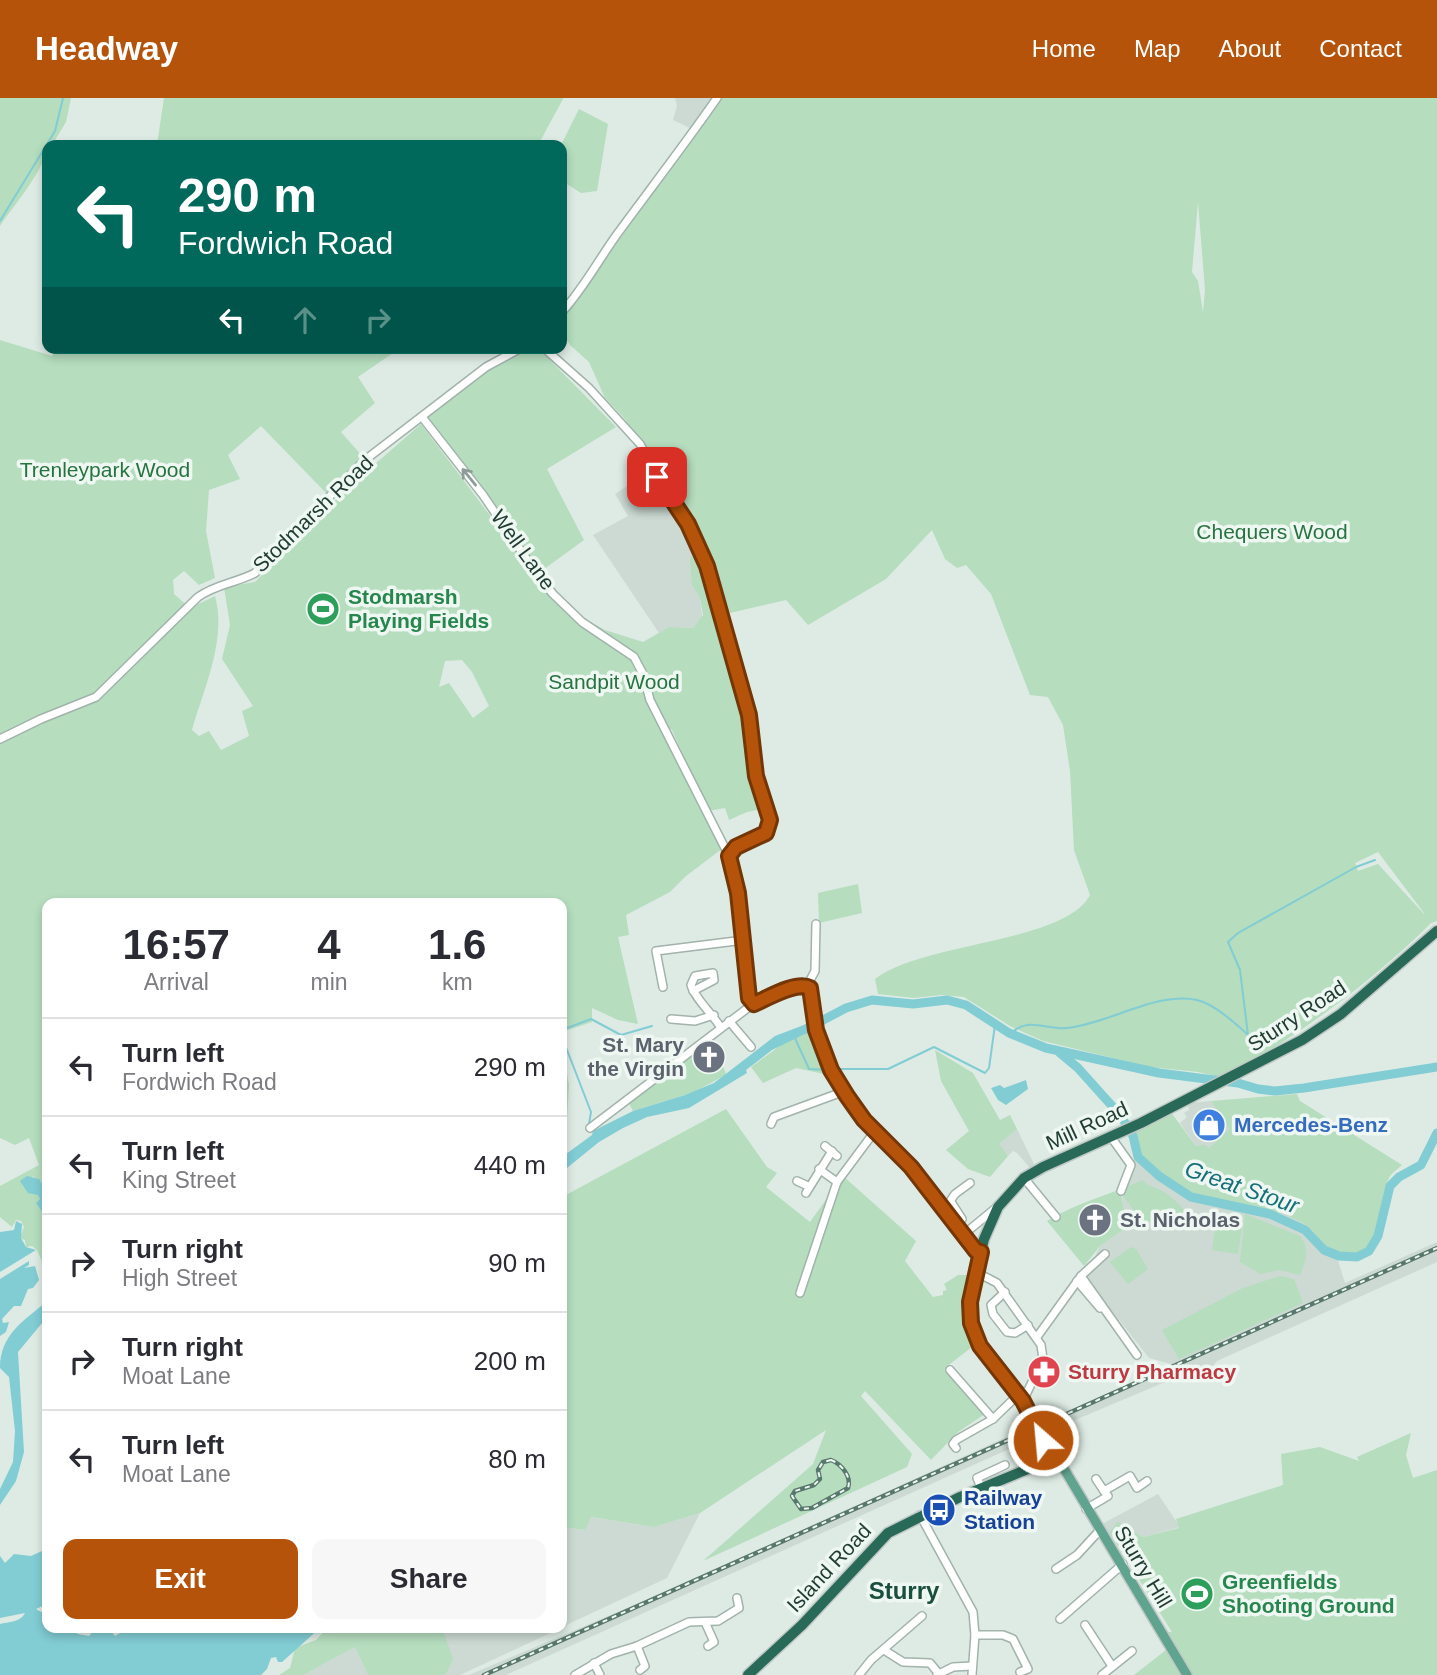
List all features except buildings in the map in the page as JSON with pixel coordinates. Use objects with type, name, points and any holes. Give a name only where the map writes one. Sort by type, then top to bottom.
[{"type":"highway","name":"Sturry Road","points":[[1201,1093],[1251,1068],[1341,1014],[1437,931]]},
{"type":"highway","name":"Mill Road","points":[[998,1207],[1024,1178],[1201,1093]]},
{"type":"highway","points":[[998,1207],[981,1252],[969,1311],[975,1335],[1021,1397],[1049,1444],[1044,1455]]},
{"type":"highway","name":"Island Road","points":[[748,1675],[802,1626],[880,1540],[898,1526],[1024,1469],[1044,1455]]},
{"type":"main road","name":"Sturry Hill","points":[[1044,1455],[1063,1467],[1187,1675]]},
{"type":"street","points":[[567,306],[590,278],[613,240],[717,98]]},
{"type":"street","name":"Stodmarsh Road","points":[[0,739],[96,696],[198,597],[212,587],[243,580],[255,573],[365,460],[486,367],[510,354]]},
{"type":"street","points":[[551,354],[589,388],[639,444],[664,491],[688,524],[707,566],[749,715],[756,776],[770,820],[766,833],[736,847],[729,856]]},
{"type":"street","name":"Well Lane","points":[[422,417],[483,495],[536,573],[583,622],[634,657],[643,674],[650,700],[729,856],[738,893],[749,998],[752,1004]]},
{"type":"street","points":[[590,1128],[752,1004],[807,986],[816,971],[816,924]]},
{"type":"street","points":[[663,987],[656,951],[744,940]]},
{"type":"street","points":[[807,986],[813,1004],[814,1026],[831,1070],[875,1130],[911,1167],[976,1251],[981,1252]]},
{"type":"street","points":[[693,991],[714,1015],[720,1030]]},
{"type":"street","points":[[671,1019],[695,1021],[714,1015]]},
{"type":"street","points":[[729,1021],[751,1047]]},
{"type":"street","points":[[771,1124],[774,1117],[800,1105],[845,1091]]},
{"type":"street","points":[[800,1293],[837,1182],[875,1130]]},
{"type":"street","points":[[1114,1136],[1131,1165],[1121,1191]]},
{"type":"street","points":[[797,1181],[807,1190],[831,1151]]},
{"type":"street","points":[[819,1169],[837,1182]]},
{"type":"street","points":[[1024,1178],[1056,1217]]},
{"type":"street","points":[[944,1210],[970,1183]]},
{"type":"street","points":[[951,1202],[962,1219]]},
{"type":"street","points":[[963,1235],[998,1207]]},
{"type":"street","points":[[1037,1336],[1079,1278],[1105,1254]]},
{"type":"street","points":[[956,1448],[953,1444],[956,1440],[1021,1397],[1043,1359],[1037,1336],[1005,1292],[993,1278],[976,1272]]},
{"type":"street","points":[[1079,1278],[1109,1314],[1137,1355]]},
{"type":"street","points":[[1005,1292],[990,1305],[993,1314],[1007,1332],[1012,1334],[1028,1325]]},
{"type":"street","points":[[950,1370],[980,1400],[990,1420]]},
{"type":"street","points":[[981,1487],[977,1478],[1005,1465]]},
{"type":"street","points":[[1086,1508],[1108,1497],[1130,1476],[1137,1488],[1147,1480]]},
{"type":"street","points":[[1096,1479],[1108,1497]]},
{"type":"street","points":[[920,1515],[967,1598],[972,1612],[975,1635],[972,1675]]},
{"type":"street","points":[[1056,1569],[1077,1555],[1100,1530]]},
{"type":"street","points":[[1060,1619],[1123,1564]]},
{"type":"street","points":[[575,1675],[611,1654],[637,1646],[689,1622],[718,1621],[739,1608],[737,1598]]},
{"type":"street","points":[[859,1675],[871,1660],[922,1616]]},
{"type":"street","points":[[705,1622],[714,1642],[708,1646]]},
{"type":"street","points":[[1085,1625],[1092,1643],[1112,1665]]},
{"type":"street","points":[[975,1635],[1003,1635],[1013,1639],[1028,1669],[1020,1671]]},
{"type":"street","points":[[637,1646],[645,1666],[640,1670]]},
{"type":"street","points":[[884,1650],[903,1662],[926,1659],[934,1664],[938,1674],[953,1667],[972,1666]]},
{"type":"street","points":[[1102,1675],[1132,1651]]},
{"type":"street","points":[[594,1663],[600,1675]]},
{"type":"shaded area","points":[[675,98],[711,98],[692,129],[673,120],[677,106]]},
{"type":"shaded area","points":[[650,471],[698,551],[692,585],[700,598],[702,617],[693,628],[669,627],[659,633],[593,535],[628,516],[615,494]]},
{"type":"shaded area","points":[[1211,1101],[1229,1129],[1208,1149],[1196,1146],[1180,1123],[1187,1117],[1184,1113],[1189,1110],[1188,1103]]},
{"type":"shaded area","points":[[1017,1129],[1034,1164],[1030,1168],[1017,1153],[1013,1151],[1008,1156],[998,1145]]},
{"type":"shaded area","points":[[1134,1158],[1177,1193],[1189,1199],[1279,1213],[1281,1208],[1402,1165],[1390,1175],[1384,1191],[1378,1228],[1367,1249],[1354,1256],[1336,1254],[1345,1283],[1437,1242],[1437,1262],[1217,1361],[1209,1370],[1187,1380],[1180,1376],[1171,1364],[1149,1358],[1085,1277],[1100,1246],[1127,1227],[1121,1191],[1125,1188]]},
{"type":"shaded area","points":[[1168,1366],[1177,1377],[1049,1431],[1046,1432],[1041,1423]]},
{"type":"shaded area","points":[[1033,1425],[1038,1436],[506,1675],[469,1675],[693,1580]]},
{"type":"shaded area","points":[[1158,1494],[1180,1527],[1143,1537],[1118,1521],[1109,1532],[1102,1524]]},
{"type":"shaded area","points":[[700,1513],[667,1578],[567,1625],[567,1528],[585,1530],[590,1517],[654,1527]]},
{"type":"shaded area","points":[[442,1633],[550,1633],[460,1675],[442,1675],[446,1673]]},
{"type":"shaded area","points":[[355,1647],[368,1675],[303,1675]]},
{"type":"green space","points":[[0,98],[71,98],[66,122],[55,140],[42,140],[41,165],[0,226]]},
{"type":"green space","points":[[164,98],[563,98],[541,140],[158,140]]},
{"type":"green space","name":"Chequers Wood","points":[[722,98],[1437,98],[1437,921],[1431,923],[1383,967],[1333,1007],[1224,1078],[1198,1072],[1150,1067],[1043,1041],[1010,1026],[964,997],[941,995],[914,998],[878,994],[875,979],[897,967],[1053,923],[1076,911],[1090,895],[1074,850],[1070,771],[1063,725],[1048,697],[1030,695],[991,594],[966,565],[957,568],[945,559],[932,530],[886,579],[808,625],[786,600],[730,613],[692,526],[624,418],[605,398],[589,362],[567,340],[567,312]],"holes":[[[1198,202],[1205,290],[1203,312],[1198,281],[1192,272]],[[1378,852],[1424,913],[1378,864],[1358,871],[1355,863]]]},
{"type":"green space","points":[[579,109],[608,124],[597,191],[581,193],[567,184],[567,140],[564,140]]},
{"type":"green space","points":[[0,340],[52,356],[392,354],[358,377],[375,403],[341,432],[363,457],[327,494],[261,426],[228,455],[240,479],[209,490],[206,531],[215,578],[199,585],[184,571],[173,580],[174,594],[190,608],[215,596],[218,612],[216,646],[192,730],[199,736],[209,731],[221,750],[249,736],[242,711],[253,706],[222,659],[230,625],[224,587],[255,582],[343,492],[421,424],[556,603],[605,630],[643,642],[669,627],[693,628],[703,615],[700,598],[692,585],[690,558],[698,551],[717,615],[748,742],[747,764],[762,809],[729,820],[725,808],[708,811],[672,730],[656,718],[723,848],[670,892],[626,915],[629,935],[618,937],[638,1024],[618,1020],[592,1008],[592,1022],[567,1030],[567,898],[42,898],[42,1182],[32,1176],[40,1199],[36,1203],[42,1212],[42,1262],[37,1250],[32,1246],[26,1247],[25,1240],[20,1238],[24,1227],[21,1221],[16,1220],[12,1227],[0,1217],[0,1186],[39,1165],[29,1138],[15,1145],[0,1138]],"holes":[[[462,660],[472,672],[489,706],[473,718],[449,683],[439,687],[445,661]]]},
{"type":"green space","points":[[516,354],[544,354],[616,427],[547,469],[584,540],[540,572],[427,418],[488,370]]},
{"type":"green space","points":[[858,884],[862,913],[819,923],[818,893]]},
{"type":"green space","points":[[810,1031],[829,1075],[796,1068],[763,1083],[751,1067],[781,1045]]},
{"type":"green space","points":[[712,1038],[726,1074],[724,1076],[694,1092],[633,1111],[628,1101]]},
{"type":"green space","points":[[935,1050],[973,1073],[1000,1120],[1010,1115],[1017,1129],[999,1144],[1008,1156],[990,1177],[968,1169],[946,1150],[969,1131],[941,1081]]},
{"type":"green space","points":[[567,1074],[569,1085],[567,1119]]},
{"type":"green space","points":[[1297,1094],[1300,1101],[1402,1165],[1390,1176],[1385,1187],[1372,1242],[1365,1251],[1354,1256],[1333,1252],[1306,1225],[1283,1212],[1284,1209],[1281,1208],[1279,1213],[1194,1196],[1153,1168],[1136,1147],[1133,1130],[1170,1111],[1196,1146],[1205,1145],[1209,1148],[1229,1129],[1211,1101]]},
{"type":"green space","points":[[726,1109],[767,1167],[777,1173],[766,1187],[810,1222],[843,1176],[916,1241],[905,1261],[933,1297],[943,1295],[943,1291],[947,1290],[944,1284],[958,1275],[968,1275],[964,1320],[972,1347],[946,1367],[985,1414],[958,1432],[931,1460],[865,1391],[861,1396],[912,1454],[907,1467],[703,1561],[813,1464],[826,1430],[700,1513],[654,1527],[591,1517],[585,1530],[567,1528],[567,1194]]},
{"type":"green space","points":[[1142,1180],[1177,1202],[1186,1213],[1173,1220],[1159,1215],[1145,1225],[1121,1193],[1127,1227],[1100,1246],[1084,1266],[1047,1221]]},
{"type":"green space","points":[[1245,1214],[1300,1236],[1306,1255],[1300,1275],[1279,1270],[1261,1274],[1240,1262]]},
{"type":"green space","points":[[1217,1216],[1243,1220],[1238,1254],[1212,1250]]},
{"type":"green space","points":[[1131,1247],[1136,1249],[1148,1269],[1128,1284],[1110,1262]]},
{"type":"green space","points":[[1280,1276],[1294,1279],[1303,1303],[1179,1359],[1162,1330],[1243,1288]]},
{"type":"green space","points":[[1411,1433],[1406,1455],[1413,1478],[1437,1470],[1437,1675],[1188,1675],[1167,1632],[1172,1632],[1109,1532],[1118,1521],[1143,1537],[1179,1528],[1176,1519],[1283,1485],[1281,1454],[1320,1447],[1359,1461],[1357,1457]]},
{"type":"green space","points":[[322,1633],[444,1633],[453,1659],[446,1674],[442,1675],[368,1675],[355,1647],[303,1675],[279,1675],[290,1668],[295,1648],[316,1640]]},
{"type":"green space","points":[[1166,1650],[1182,1675],[1134,1675]]},
{"type":"water","points":[[812,1024],[813,1030],[772,1050],[746,1070],[747,1073],[689,1108],[647,1117],[623,1128],[599,1142],[567,1168],[567,1153],[592,1135],[593,1131],[633,1111],[714,1083],[775,1036]]},
{"type":"water","points":[[1026,1080],[1028,1089],[1006,1105],[998,1100],[991,1088],[1000,1085],[1004,1088]]},
{"type":"water","points":[[27,1176],[39,1179],[42,1184],[42,1212],[36,1203],[40,1199],[38,1195],[28,1193],[20,1181]]},
{"type":"water","points":[[16,1221],[22,1224],[21,1238],[26,1247],[36,1250],[0,1272],[0,1232],[14,1230]]},
{"type":"water","points":[[29,1261],[29,1265],[24,1268],[35,1266],[39,1280],[33,1288],[28,1289],[21,1306],[14,1306],[2,1319],[3,1323],[9,1322],[6,1332],[0,1336],[0,1279]]},
{"type":"water","points":[[42,1305],[42,1323],[18,1352],[24,1452],[16,1481],[0,1505],[0,1489],[13,1462],[15,1431],[9,1377],[0,1368],[1,1356],[9,1337]]},
{"type":"water","points":[[42,1551],[42,1606],[36,1609],[42,1611],[42,1633],[76,1633],[89,1636],[92,1633],[113,1633],[115,1636],[120,1633],[314,1633],[282,1662],[278,1662],[276,1657],[271,1658],[267,1669],[261,1675],[0,1675],[0,1624],[17,1620],[25,1613],[0,1618],[0,1556],[5,1563],[14,1554],[31,1556]]},
{"type":"waterway","points":[[50,140],[55,131],[63,98]]},
{"type":"waterway","points":[[0,221],[42,152]]},
{"type":"waterway","points":[[1248,1035],[1240,970],[1228,942],[1238,933],[1356,867],[1375,860]]},
{"type":"waterway","points":[[1011,1034],[1030,1025],[1059,1028],[1083,1025],[1149,1004],[1182,998],[1204,1002],[1229,1018],[1258,1044]]},
{"type":"waterway","name":"Great Stour","points":[[806,1029],[846,1008],[872,1000],[913,1004],[947,1000],[966,1005],[1009,1033],[1046,1048],[1159,1073],[1238,1083],[1258,1089],[1275,1091],[1304,1088],[1437,1067]]},
{"type":"waterway","points":[[567,1028],[591,1019],[621,1035],[652,1026]]},
{"type":"waterway","name":"Great Stour","points":[[835,1069],[888,1069],[934,1047],[985,1073],[989,1068],[995,1025]]},
{"type":"waterway","name":"Great Stour","points":[[794,1036],[809,1069],[830,1070]]},
{"type":"waterway","points":[[567,1050],[591,1112],[589,1124]]},
{"type":"waterway","name":"Great Stour","points":[[1060,1053],[1078,1068],[1121,1116],[1133,1136],[1138,1157],[1159,1176],[1191,1197],[1270,1214],[1305,1230],[1324,1250],[1339,1256],[1357,1257],[1369,1251],[1378,1236],[1390,1186],[1399,1177],[1421,1165],[1437,1133]]},
{"type":"railway","points":[[484,1675],[1437,1248]]},
{"type":"railway","points":[[831,1460],[845,1471],[848,1488],[812,1508],[801,1509],[792,1496],[795,1491],[814,1485],[820,1479],[818,1470],[823,1462],[831,1460]]},
{"type":"place","name":"Stodmarsh Playing Fields","points":[[323,609]]},
{"type":"place","name":"St. Mary the Virgin","points":[[709,1057]]},
{"type":"place","name":"Mercedes-Benz","points":[[1209,1125]]},
{"type":"place","name":"St. Nicholas","points":[[1095,1220]]},
{"type":"place","name":"Sturry Pharmacy","points":[[1044,1372]]},
{"type":"place","name":"Railway Station","points":[[939,1510]]},
{"type":"place","name":"Greenfields Shooting Ground","points":[[1197,1594]]},
{"type":"district","name":"Sturry","points":[[904,1591]]},
{"type":"route","points":[[657,477],[688,524],[707,566],[749,715],[754,739],[756,776],[770,820],[766,833],[736,847],[729,856],[738,893],[751,1003],[791,989],[804,986],[810,988],[813,1022],[831,1070],[847,1096],[864,1120],[911,1167],[976,1251],[981,1252],[970,1302],[971,1323],[980,1346],[1012,1384],[1043,1440]]},
{"type":"park label","name":"Trenleypark Wood","points":[[105,470]]},
{"type":"park label","name":"Sandpit Wood","points":[[614,682]]}]
